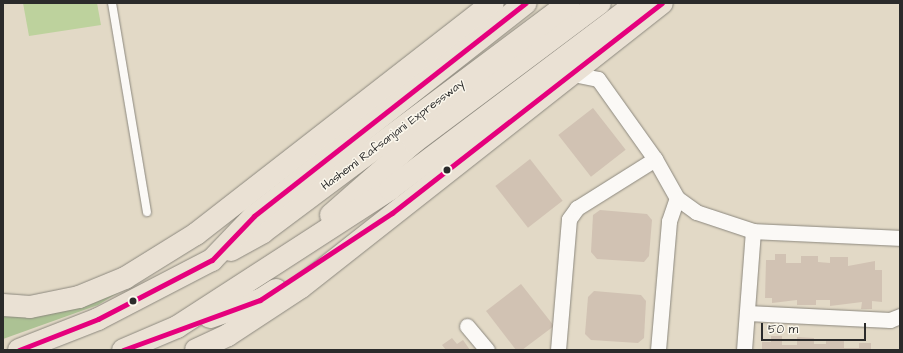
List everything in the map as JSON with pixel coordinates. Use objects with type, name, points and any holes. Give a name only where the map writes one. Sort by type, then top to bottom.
[{"type":"main road","points":[[3,306],[30,307],[79,297],[125,278],[196,234],[493,3]]},
{"type":"main road","name":"Hashemi Rafsanjani Expressway","points":[[212,260],[254,216],[526,3]]},
{"type":"main road","name":"Hashemi Rafsanjani Expressway","points":[[19,350],[98,320],[263,232],[569,3]]},
{"type":"main road","name":"Hashemi Rafsanjani Expressway","points":[[302,244],[367,180],[600,3]]},
{"type":"main road","name":"Hashemi Rafsanjani Expressway","points":[[123,350],[177,327],[302,244],[390,189],[637,3]]},
{"type":"main road","points":[[196,350],[228,335],[295,291],[392,213],[573,74],[662,3]]},
{"type":"main road","points":[[177,327],[260,300],[392,213]]},
{"type":"street","points":[[613,41],[600,62],[598,79],[655,159],[676,198],[696,212],[753,231],[900,238]]},
{"type":"street","points":[[573,74],[598,79]]},
{"type":"street","points":[[558,350],[569,219],[577,208],[655,159]]},
{"type":"street","points":[[658,350],[669,221],[676,198]]},
{"type":"street","points":[[744,350],[753,231]]},
{"type":"street","points":[[747,313],[890,320],[900,316]]},
{"type":"street","points":[[467,326],[487,350]]},
{"type":"lane","points":[[112,3],[147,212]]},
{"type":"green space","points":[[23,3],[97,3],[101,25],[29,36]]},
{"type":"green space","points":[[203,241],[98,305],[3,339],[3,313]]},
{"type":"building","points":[[593,108],[626,150],[591,177],[558,135]]},
{"type":"building","points":[[530,159],[563,201],[528,228],[495,186]]},
{"type":"building","points":[[600,210],[647,214],[652,220],[649,256],[644,262],[597,259],[591,252],[593,215]]},
{"type":"building","points":[[775,254],[786,254],[786,263],[801,263],[801,256],[818,256],[818,262],[830,263],[830,257],[848,257],[848,266],[875,261],[875,270],[882,270],[882,302],[872,301],[872,309],[861,309],[862,302],[830,306],[830,300],[816,300],[816,305],[797,305],[797,300],[772,303],[772,298],[765,298],[766,260],[775,260]]},
{"type":"building","points":[[521,284],[554,326],[522,350],[516,350],[486,311]]},
{"type":"building","points":[[594,291],[641,295],[646,301],[644,338],[638,343],[591,340],[585,334],[588,297]]},
{"type":"building","points":[[771,336],[782,336],[782,345],[797,345],[797,337],[814,338],[814,344],[826,344],[826,339],[844,339],[844,348],[859,348],[859,343],[871,343],[871,350],[762,350],[762,342],[771,342]]},
{"type":"building","points":[[452,338],[457,344],[463,340],[470,350],[446,350],[442,345]]},
{"type":"transit line","points":[[19,350],[98,319],[212,260],[254,216],[526,3]]},
{"type":"transit line","points":[[123,350],[260,300],[392,213],[662,3]]}]
